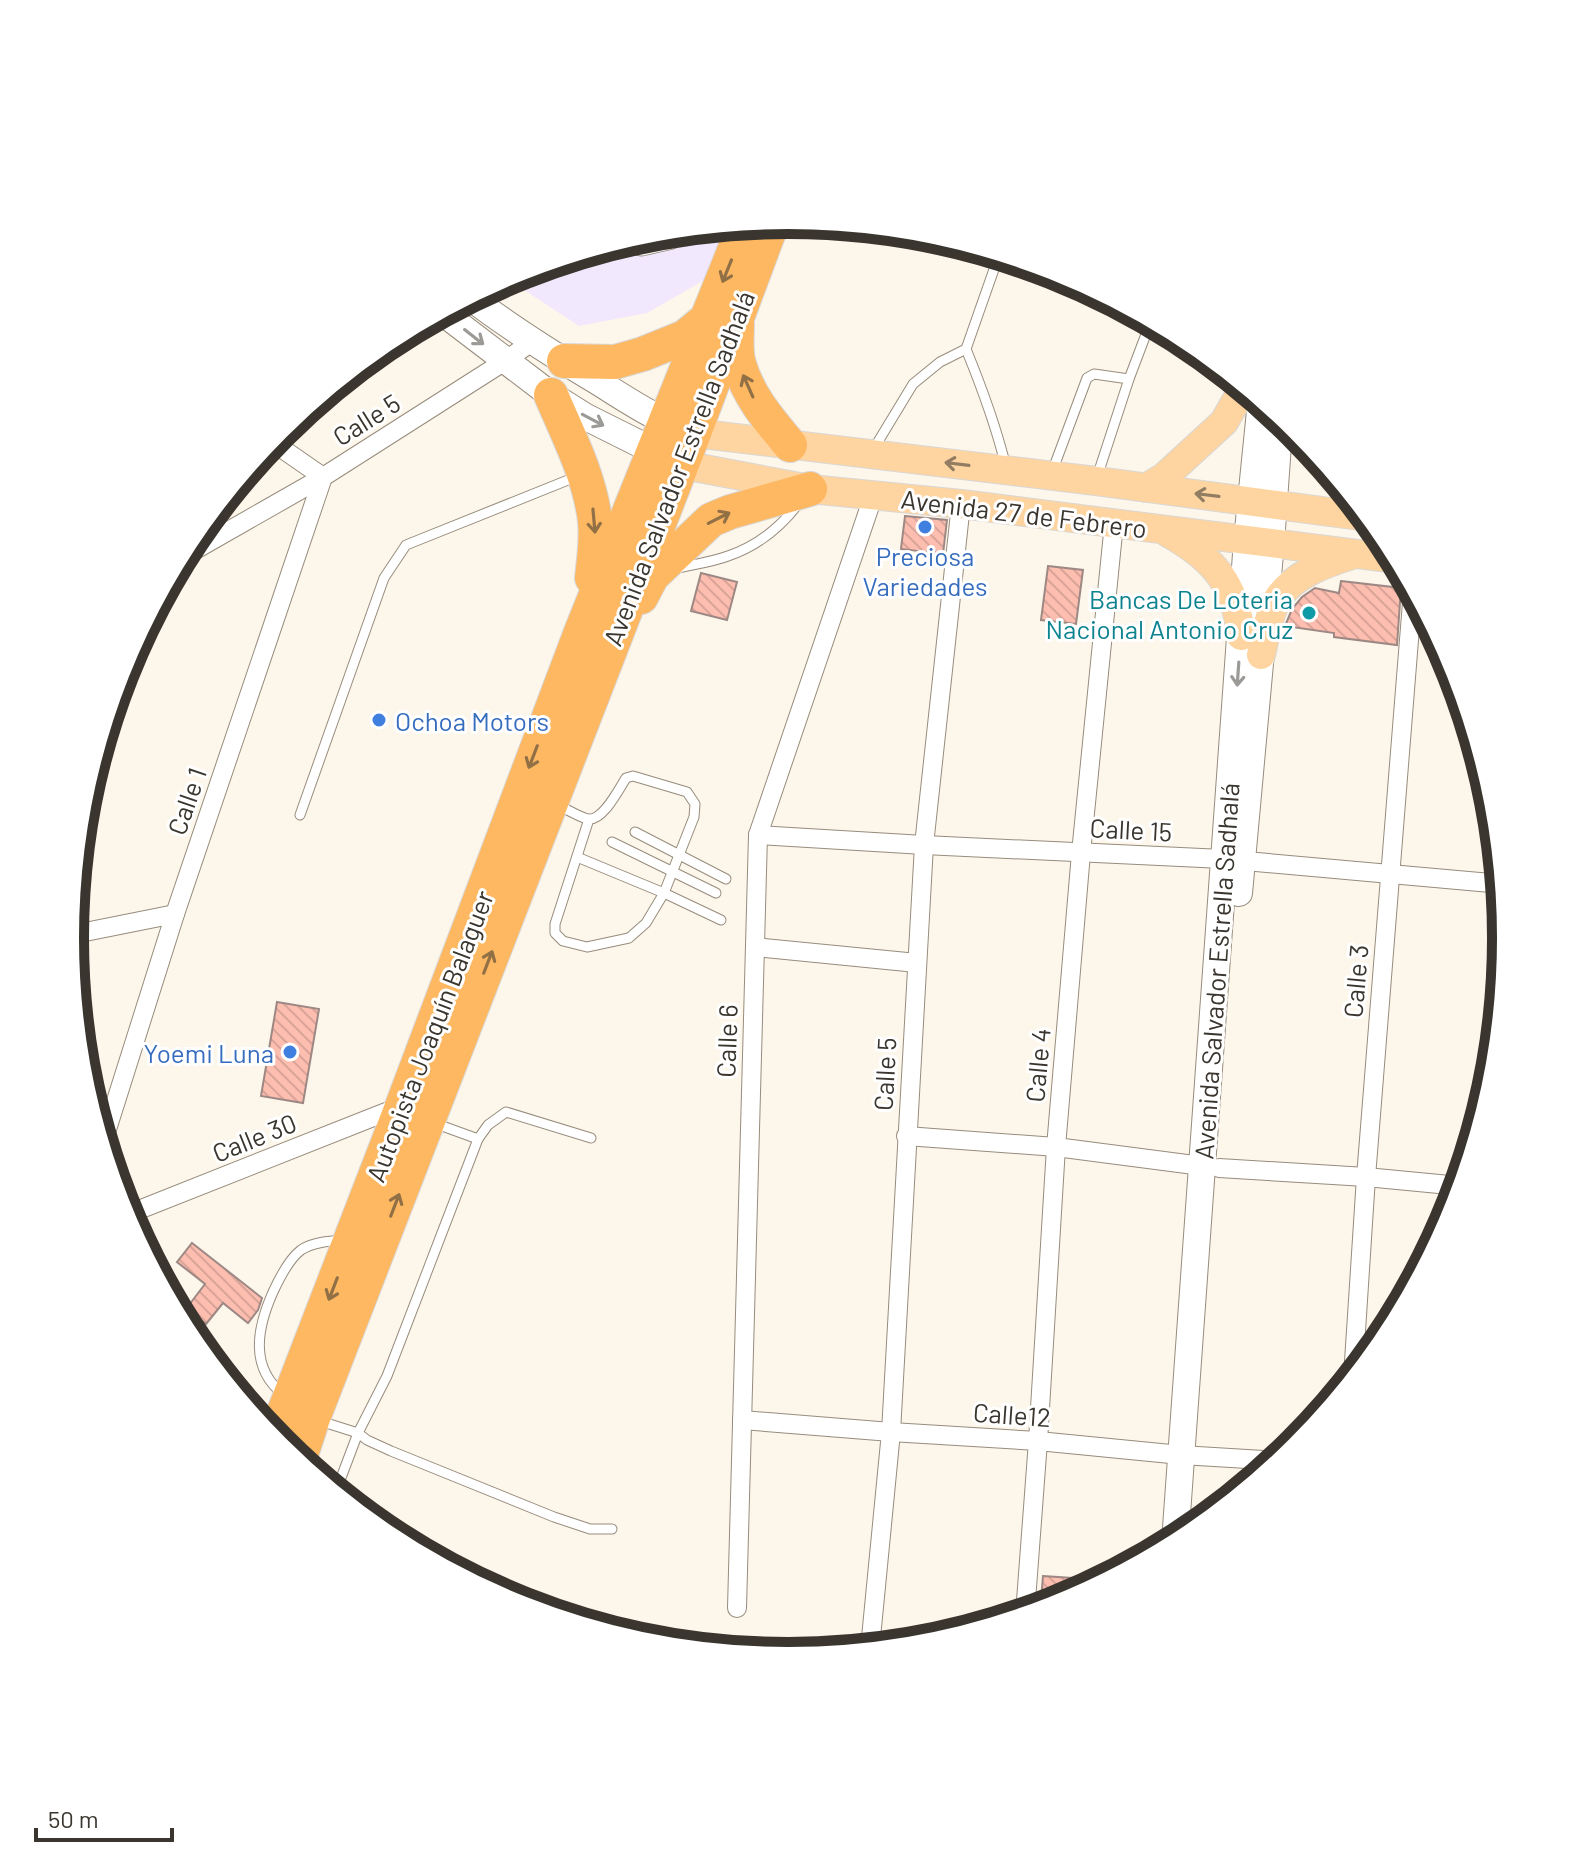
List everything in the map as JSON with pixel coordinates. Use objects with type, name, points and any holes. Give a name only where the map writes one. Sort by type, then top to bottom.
[{"type":"highway","name":"Avenida Salvador Estrella Sadhalá","points":[[583,716],[674,442],[723,316],[766,234]]},
{"type":"highway","name":"Avenida Salvador Estrella Sadhalá","points":[[723,316],[742,235]]},
{"type":"highway","points":[[564,361],[615,362],[667,345],[723,316],[738,361],[759,408],[790,445]]},
{"type":"highway","points":[[551,395],[583,474],[595,525],[591,587],[581,632]]},
{"type":"highway","name":"Avenida Salvador Estrella Sadhalá","points":[[581,632],[674,442]]},
{"type":"highway","points":[[583,716],[652,576],[711,520],[810,489]]},
{"type":"highway","name":"Autopista Joaquín Balaguer","points":[[283,1429],[302,1409],[414,1115],[581,632]]},
{"type":"highway","name":"Autopista Joaquín Balaguer","points":[[300,1445],[302,1409],[351,1240],[414,1115],[550,802],[583,716]]},
{"type":"main road","points":[[480,305],[650,414],[674,442]]},
{"type":"main road","points":[[452,320],[551,395],[586,417],[674,442]]},
{"type":"main road","points":[[1146,488],[1164,477],[1224,422],[1239,396]]},
{"type":"main road","name":"Avenida Salvador Estrella Sadhalá","points":[[1178,1525],[1190,1455],[1232,860],[1259,542],[1261,416]]},
{"type":"main road","name":"Avenida Salvador Estrella Sadhalá","points":[[1262,502],[1277,431]]},
{"type":"main road","name":"Avenida 27 de Febrero","points":[[674,442],[790,445],[871,453],[1351,515]]},
{"type":"main road","name":"Avenida 27 de Febrero","points":[[674,442],[699,468],[810,489],[961,504],[1380,557]]},
{"type":"main road","points":[[1164,530],[1203,556],[1218,573],[1232,592],[1251,646]]},
{"type":"main road","points":[[1251,646],[1278,598],[1293,583],[1326,563],[1354,554]]},
{"type":"main road","name":"Avenida Salvador Estrella Sadhalá","points":[[1190,1455],[1193,1514]]},
{"type":"street","name":"Calle 5","points":[[206,543],[323,477],[533,341]]},
{"type":"street","points":[[282,449],[323,477]]},
{"type":"street","name":"Calle 1","points":[[109,1123],[175,914],[323,477]]},
{"type":"street","name":"Calle 6","points":[[737,1608],[758,835],[874,494]]},
{"type":"street","name":"Calle 5","points":[[871,1637],[891,1432],[924,845],[961,504]]},
{"type":"street","name":"Calle 4","points":[[1026,1601],[1056,1147],[1114,523]]},
{"type":"street","name":"Calle 3","points":[[1354,1357],[1411,610]]},
{"type":"street","name":"Calle 15","points":[[758,835],[1232,860],[1490,883]]},
{"type":"street","points":[[84,932],[175,914]]},
{"type":"street","points":[[755,947],[917,963]]},
{"type":"street","name":"Calle 30","points":[[139,1210],[386,1112],[414,1115]]},
{"type":"street","points":[[906,1136],[1056,1147],[1210,1167],[1448,1185]]},
{"type":"street","name":"Calle12","points":[[742,1420],[1262,1460]]},
{"type":"lane","points":[[637,250],[673,244]]},
{"type":"lane","points":[[995,265],[966,349],[984,392],[1007,470]]},
{"type":"lane","points":[[1096,481],[1147,332]]},
{"type":"lane","points":[[871,453],[913,384],[940,362],[966,349]]},
{"type":"lane","points":[[1051,475],[1087,378],[1094,374],[1129,379]]},
{"type":"lane","points":[[300,815],[384,578],[406,545],[583,474]]},
{"type":"lane","points":[[550,802],[589,819],[597,818],[629,776],[633,776],[687,792],[695,804],[694,817],[664,893],[646,923],[629,938],[587,947],[563,941],[555,933],[555,924],[589,819]]},
{"type":"lane","points":[[635,832],[726,879]]},
{"type":"lane","points":[[612,842],[716,893]]},
{"type":"lane","points":[[577,857],[721,920]]},
{"type":"lane","points":[[340,1481],[358,1433],[387,1376],[478,1139],[488,1125],[506,1112],[591,1138]]},
{"type":"lane","points":[[414,1115],[478,1139]]},
{"type":"lane","points":[[351,1240],[325,1241],[302,1250],[281,1274],[266,1308],[258,1338],[263,1368],[272,1385],[302,1409],[391,1451],[554,1517],[590,1529],[612,1529]]},
{"type":"shaded area","points":[[728,237],[713,275],[647,313],[579,326],[519,287],[562,271],[651,247]]},
{"type":"building","name":"Preciosa Variedades","points":[[905,516],[947,520],[943,554],[901,549]]},
{"type":"building","points":[[1048,566],[1083,570],[1076,624],[1041,620]]},
{"type":"building","points":[[701,573],[737,582],[727,620],[691,611]]},
{"type":"building","points":[[1341,581],[1400,588],[1397,645],[1334,637],[1334,633],[1285,626],[1292,609],[1315,588],[1339,593]]},
{"type":"building","name":"Yoemi Luna","points":[[277,1002],[319,1009],[303,1103],[261,1096]]},
{"type":"building","points":[[192,1243],[262,1298],[258,1310],[248,1323],[223,1303],[206,1324],[188,1306],[205,1284],[177,1262]]},
{"type":"building","points":[[1043,1576],[1081,1579],[1058,1589],[1041,1595]]},
{"type":"place","name":"Preciosa Variedades","points":[[925,527]]},
{"type":"place","name":"Bancas De Loteria Nacional Antonio Cruz","points":[[1309,613]]},
{"type":"place","name":"Ochoa Motors","points":[[379,720]]},
{"type":"place","name":"Yoemi Luna","points":[[290,1052]]}]
